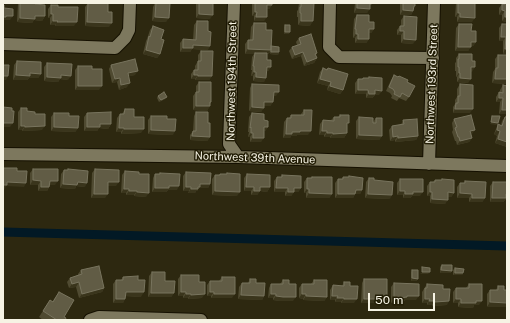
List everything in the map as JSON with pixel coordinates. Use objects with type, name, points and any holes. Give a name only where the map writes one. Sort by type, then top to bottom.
[{"type":"street","points":[[3,44],[114,48],[125,38],[129,30],[130,3]]},
{"type":"street","name":"Northwest 194th Street","points":[[234,3],[229,144],[238,157]]},
{"type":"street","points":[[330,3],[329,47],[339,57],[433,58]]},
{"type":"street","name":"Northwest 193rd Street","points":[[429,164],[434,3]]},
{"type":"street","name":"Northwest 39th Avenue","points":[[3,154],[238,157],[507,166]]},
{"type":"street","points":[[90,320],[99,317],[201,320]]},
{"type":"building","points":[[20,3],[45,5],[45,16],[35,16],[35,19],[20,18]]},
{"type":"building","points":[[88,3],[108,3],[108,12],[112,12],[112,23],[87,22]]},
{"type":"building","points":[[156,3],[170,3],[169,18],[155,17]]},
{"type":"building","points":[[199,3],[213,3],[213,15],[199,14]]},
{"type":"building","points":[[255,3],[272,3],[272,5],[267,5],[267,17],[256,17],[257,12],[255,12]]},
{"type":"building","points":[[301,3],[314,3],[313,21],[301,21]]},
{"type":"building","points":[[357,3],[370,3],[370,9],[357,8]]},
{"type":"building","points":[[403,3],[415,3],[413,11],[403,10]]},
{"type":"building","points":[[458,3],[475,3],[475,18],[460,17],[460,13],[458,13]]},
{"type":"building","points":[[507,3],[507,17],[505,17],[505,11],[502,10],[502,4]]},
{"type":"building","points":[[3,5],[4,8],[13,9],[13,16],[3,17]]},
{"type":"building","points":[[51,5],[58,5],[58,7],[78,7],[77,22],[53,21]]},
{"type":"building","points":[[357,15],[369,15],[369,22],[374,22],[374,29],[369,29],[369,39],[358,39],[358,34],[356,34],[355,29]]},
{"type":"building","points":[[404,16],[417,17],[416,40],[404,39],[404,31],[400,31],[400,26],[404,26]]},
{"type":"building","points":[[197,21],[208,21],[208,31],[211,32],[210,46],[193,45],[193,48],[183,48],[183,39],[196,40]]},
{"type":"building","points":[[254,23],[266,23],[266,30],[272,30],[271,50],[248,49],[248,40],[253,40]]},
{"type":"building","points":[[459,24],[472,24],[471,31],[476,31],[476,42],[471,42],[471,47],[458,47]]},
{"type":"building","points":[[502,24],[507,24],[507,49],[505,49],[506,37],[501,37]]},
{"type":"building","points":[[285,25],[290,25],[290,32],[285,32]]},
{"type":"building","points":[[153,26],[164,30],[161,39],[164,40],[160,54],[146,50]]},
{"type":"building","points":[[311,34],[317,53],[315,54],[317,58],[307,62],[303,52],[295,55],[292,47],[301,44],[299,38]]},
{"type":"building","points":[[271,46],[279,47],[279,52],[271,52]]},
{"type":"building","points":[[201,51],[213,51],[212,76],[194,75],[194,70],[198,70],[198,61],[201,61]]},
{"type":"building","points":[[255,53],[267,53],[267,60],[271,60],[271,67],[267,67],[266,78],[256,77],[256,72],[254,72],[253,66]]},
{"type":"building","points":[[459,54],[472,54],[472,61],[475,61],[475,67],[471,67],[471,79],[460,78],[458,67]]},
{"type":"building","points":[[498,55],[507,55],[507,79],[495,79],[496,68],[498,68]]},
{"type":"building","points":[[135,59],[138,71],[128,73],[130,83],[121,85],[120,78],[115,79],[111,65]]},
{"type":"building","points":[[17,61],[41,62],[41,74],[30,73],[30,76],[16,75]]},
{"type":"building","points":[[47,63],[72,64],[71,76],[61,75],[61,78],[47,77]]},
{"type":"building","points":[[3,65],[9,65],[8,76],[3,76]]},
{"type":"building","points":[[78,66],[92,66],[92,69],[102,69],[102,86],[78,86]]},
{"type":"building","points":[[323,68],[348,74],[343,90],[330,86],[331,82],[320,79]]},
{"type":"building","points":[[394,75],[408,80],[407,82],[415,86],[409,97],[402,93],[400,97],[394,94],[395,92],[393,89],[389,87]]},
{"type":"building","points":[[369,77],[382,78],[382,91],[375,90],[375,94],[369,94],[368,90],[358,90],[358,79]]},
{"type":"building","points":[[199,82],[211,82],[210,106],[196,106],[196,92],[199,92]]},
{"type":"building","points":[[252,84],[279,85],[279,92],[274,92],[273,102],[264,102],[264,108],[252,107]]},
{"type":"building","points":[[460,84],[473,85],[473,109],[455,109],[456,103],[458,103],[458,96],[460,96]]},
{"type":"building","points":[[503,85],[507,86],[507,110],[502,110],[503,98],[499,98],[499,92],[503,93]]},
{"type":"building","points":[[164,92],[167,97],[161,100],[158,96]]},
{"type":"building","points":[[3,107],[12,108],[12,111],[14,111],[13,123],[3,123]]},
{"type":"building","points":[[21,108],[27,108],[27,111],[35,112],[35,114],[45,114],[45,126],[21,126]]},
{"type":"building","points":[[125,109],[134,109],[134,117],[144,117],[144,129],[119,128],[120,114],[124,114]]},
{"type":"building","points":[[304,110],[312,110],[311,131],[300,131],[292,132],[292,134],[286,134],[287,118],[291,118],[291,115],[304,115]]},
{"type":"building","points":[[111,112],[111,124],[100,124],[100,127],[87,127],[87,113]]},
{"type":"building","points":[[196,112],[208,112],[210,137],[192,136],[193,131],[196,131]]},
{"type":"building","points":[[54,113],[69,113],[69,116],[79,116],[78,128],[54,127]]},
{"type":"building","points":[[252,113],[264,114],[264,120],[268,121],[268,127],[264,127],[264,138],[253,138],[253,133],[251,133],[251,127],[250,128]]},
{"type":"building","points":[[340,115],[349,115],[347,133],[333,134],[327,133],[327,131],[322,131],[323,120],[334,121],[334,117],[340,117]]},
{"type":"building","points":[[471,115],[475,130],[470,131],[472,138],[460,141],[455,128],[457,127],[454,119]]},
{"type":"building","points":[[151,116],[167,116],[167,119],[176,119],[175,131],[151,130]]},
{"type":"building","points":[[492,116],[500,116],[498,123],[491,122]]},
{"type":"building","points":[[359,117],[373,118],[373,123],[376,123],[376,118],[382,118],[382,136],[359,135]]},
{"type":"building","points":[[505,117],[507,117],[507,142],[498,139],[500,131],[497,130],[498,124],[502,126]]},
{"type":"building","points":[[417,119],[418,136],[393,137],[392,126],[404,124],[403,120]]},
{"type":"building","points":[[3,168],[17,168],[17,171],[27,171],[26,183],[7,182],[7,185],[3,185]]},
{"type":"building","points":[[33,169],[58,169],[58,181],[50,181],[49,187],[41,187],[41,181],[33,180]]},
{"type":"building","points":[[95,169],[119,170],[119,182],[108,182],[108,194],[94,194]]},
{"type":"building","points":[[64,170],[88,171],[87,183],[78,182],[77,185],[63,184]]},
{"type":"building","points":[[125,171],[139,172],[139,174],[149,174],[149,193],[124,189]]},
{"type":"building","points":[[186,172],[211,173],[210,184],[200,184],[198,189],[186,187]]},
{"type":"building","points":[[227,173],[240,174],[240,192],[215,191],[215,175]]},
{"type":"building","points":[[155,174],[180,174],[179,186],[155,188]]},
{"type":"building","points":[[247,174],[270,175],[270,187],[260,187],[260,191],[254,191],[254,187],[246,187]]},
{"type":"building","points":[[282,175],[301,176],[301,188],[294,188],[294,192],[288,192],[288,188],[276,188],[277,177],[282,177]]},
{"type":"building","points":[[349,176],[363,178],[362,190],[356,190],[355,194],[338,194],[338,179],[343,179],[343,177]]},
{"type":"building","points":[[332,177],[332,194],[309,193],[309,189],[307,189],[307,178]]},
{"type":"building","points":[[369,178],[393,182],[392,195],[368,194]]},
{"type":"building","points":[[400,179],[423,179],[423,192],[405,194],[405,191],[400,191]]},
{"type":"building","points":[[435,180],[454,180],[454,193],[448,192],[448,200],[432,199],[430,182],[435,182]]},
{"type":"building","points":[[465,181],[486,182],[485,198],[472,198],[472,194],[460,193],[460,183],[465,183]]},
{"type":"building","points":[[493,182],[507,182],[506,198],[492,198]]},
{"type":"building","points":[[442,265],[452,265],[452,271],[441,270]]},
{"type":"building","points":[[99,266],[104,288],[82,294],[79,282],[72,284],[70,278],[82,274],[81,270]]},
{"type":"building","points":[[422,267],[430,268],[430,272],[422,272]]},
{"type":"building","points":[[455,268],[464,269],[463,273],[455,273]]},
{"type":"building","points":[[412,270],[418,270],[418,279],[412,278]]},
{"type":"building","points":[[152,272],[165,272],[165,281],[175,281],[174,293],[151,293]]},
{"type":"building","points":[[181,275],[199,275],[199,282],[205,282],[205,294],[191,295],[186,294],[186,292],[181,292]]},
{"type":"building","points":[[138,276],[138,280],[145,280],[144,292],[126,292],[125,299],[116,299],[116,280],[123,280],[123,277]]},
{"type":"building","points":[[222,277],[235,277],[235,294],[214,294],[214,292],[210,292],[210,281],[222,281]]},
{"type":"building","points":[[250,279],[256,279],[256,283],[265,283],[264,296],[241,295],[242,283],[250,283]]},
{"type":"building","points":[[364,279],[387,279],[387,299],[364,299]]},
{"type":"building","points":[[283,280],[289,280],[289,284],[296,284],[296,297],[283,297],[276,296],[276,294],[271,294],[271,284],[283,284]]},
{"type":"building","points":[[314,280],[327,280],[327,297],[306,296],[306,294],[302,294],[302,284],[314,284]]},
{"type":"building","points":[[344,282],[350,282],[350,286],[358,286],[357,299],[344,299],[337,298],[338,296],[332,296],[333,285],[344,286]]},
{"type":"building","points":[[394,283],[419,284],[419,296],[407,296],[400,299],[394,299]]},
{"type":"building","points":[[427,284],[443,285],[443,289],[450,289],[449,301],[435,302],[429,301],[430,299],[425,299],[425,288],[427,288]]},
{"type":"building","points":[[469,284],[482,284],[482,301],[476,301],[476,303],[461,303],[461,299],[456,299],[456,288],[469,288]]},
{"type":"building","points":[[498,286],[504,286],[504,290],[507,290],[507,303],[490,302],[490,290],[498,290]]},
{"type":"building","points":[[59,292],[74,300],[64,317],[66,318],[65,320],[57,320],[43,311],[50,300],[53,302]]},
{"type":"waterway","points":[[3,232],[507,246]]}]
